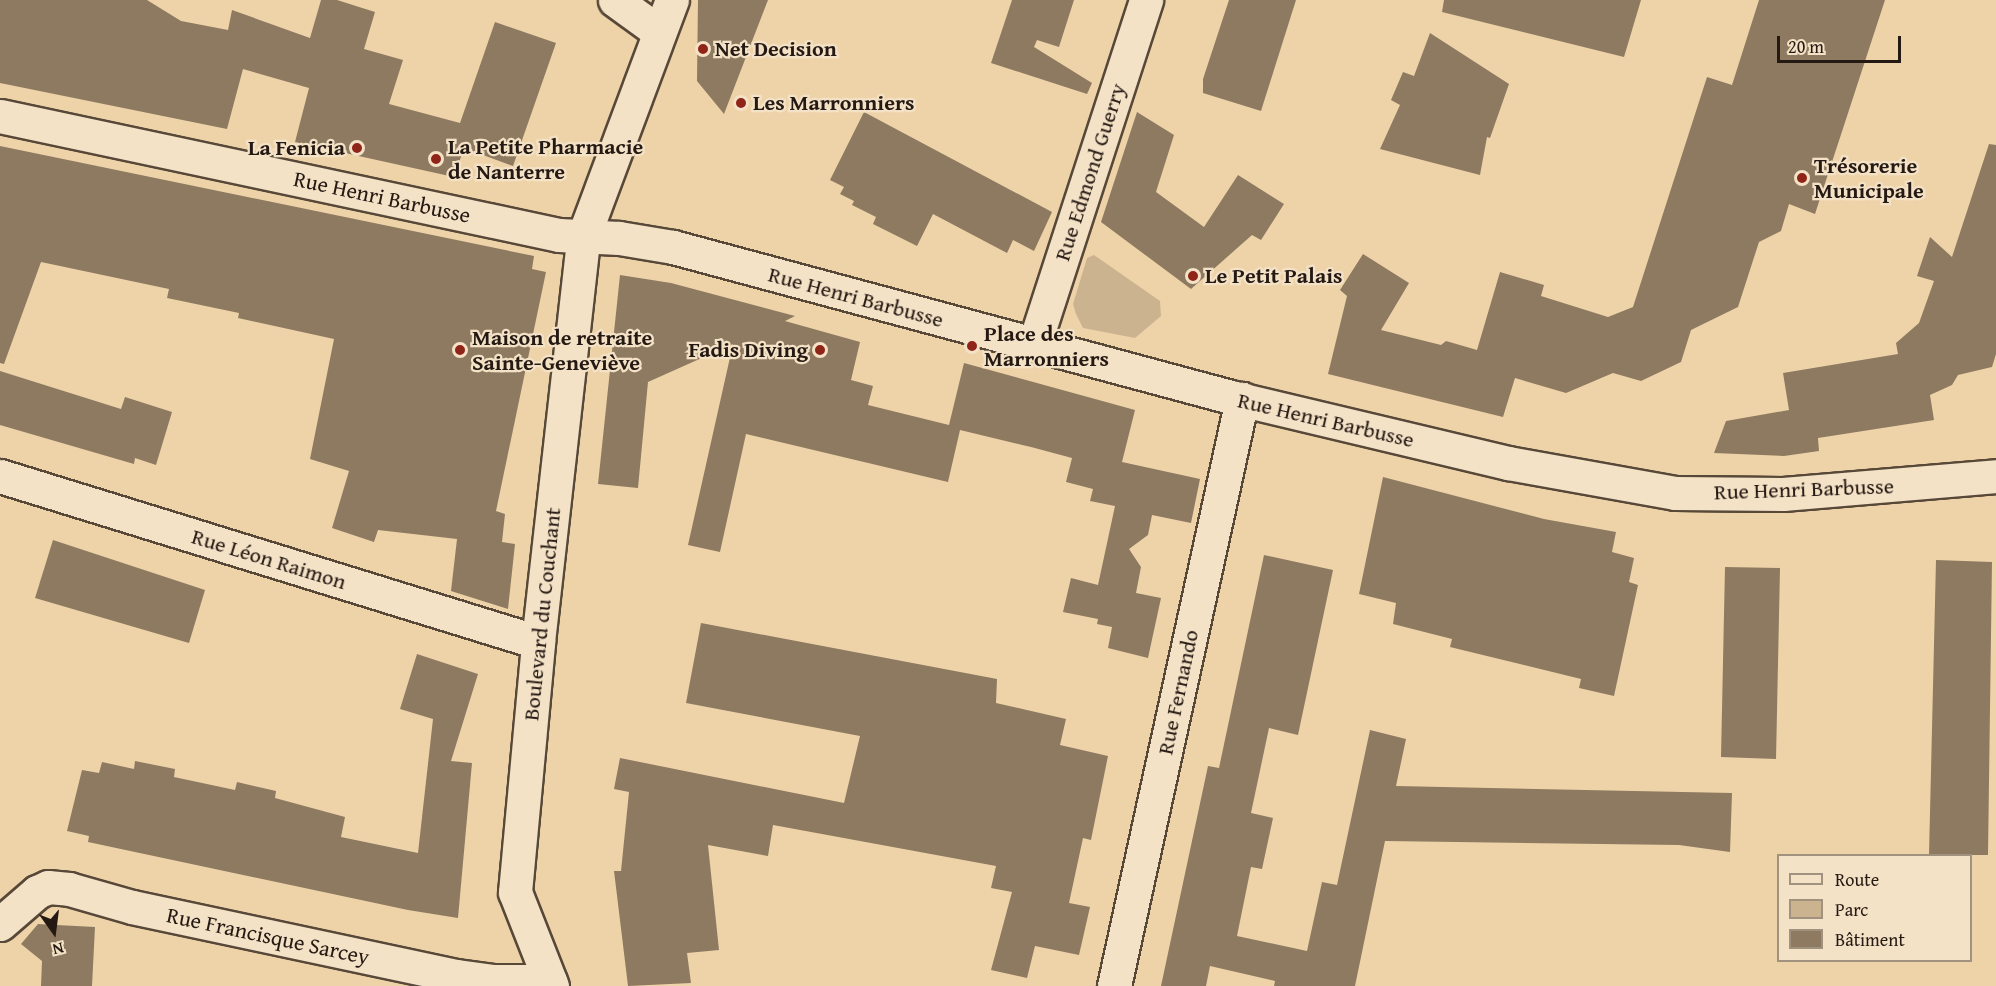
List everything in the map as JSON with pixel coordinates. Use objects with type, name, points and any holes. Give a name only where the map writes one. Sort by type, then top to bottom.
[{"type":"street","points":[[615,0],[659,32]]},
{"type":"street","name":"Boulevard du Couchant","points":[[551,983],[515,892],[538,642],[584,235],[672,0]]},
{"type":"street","name":"Rue Edmond Guerry","points":[[1034,345],[1146,0]]},
{"type":"street","name":"Rue Henri Barbusse","points":[[0,116],[559,235],[584,235],[673,247],[1242,399],[1508,463],[1675,492],[1783,494],[1996,476]]},
{"type":"street","name":"Rue Fernando","points":[[1114,986],[1242,399]]},
{"type":"street","name":"Rue Léon Raimon","points":[[0,476],[538,642]]},
{"type":"street","name":"Rue Francisque Sarcey","points":[[0,924],[37,892],[48,887],[69,889],[132,907],[457,976],[494,981],[551,983]]},
{"type":"green space","points":[[1094,255],[1160,301],[1161,316],[1135,338],[1083,328],[1076,314],[1073,304],[1087,258]]},
{"type":"building","points":[[0,0],[147,0],[181,21],[228,30],[232,10],[310,38],[321,0],[337,0],[375,12],[364,49],[403,60],[389,104],[460,123],[495,22],[556,43],[513,166],[464,148],[454,177],[295,142],[309,88],[243,69],[227,129],[0,83]]},
{"type":"building","points":[[698,0],[768,0],[724,114],[697,81]]},
{"type":"building","points":[[1012,0],[1074,0],[1059,47],[1037,40],[1034,47],[1092,83],[1087,94],[991,63]]},
{"type":"building","points":[[1229,0],[1296,0],[1261,111],[1203,93],[1203,79]]},
{"type":"building","points":[[1444,0],[1641,0],[1624,57],[1442,12]]},
{"type":"building","points":[[1759,0],[1885,0],[1815,214],[1789,204],[1781,231],[1759,242],[1738,307],[1691,330],[1681,362],[1641,381],[1613,373],[1566,393],[1515,378],[1503,417],[1328,374],[1347,296],[1340,290],[1363,254],[1409,283],[1381,330],[1441,345],[1446,341],[1477,350],[1500,272],[1544,285],[1541,296],[1608,317],[1633,307],[1707,77],[1732,85]]},
{"type":"building","points":[[1430,33],[1509,84],[1490,138],[1487,137],[1480,175],[1380,149],[1400,105],[1391,100],[1403,72],[1414,76]]},
{"type":"building","points":[[864,112],[1052,212],[1034,251],[1013,240],[1007,253],[933,214],[917,246],[873,224],[876,217],[852,205],[854,201],[840,194],[844,187],[830,180]]},
{"type":"building","points":[[1137,112],[1174,135],[1156,192],[1204,227],[1238,175],[1284,204],[1261,240],[1252,235],[1191,289],[1101,222]]},
{"type":"building","points":[[1989,144],[1996,145],[1996,354],[1992,367],[1958,375],[1952,385],[1930,395],[1934,420],[1818,438],[1819,451],[1784,456],[1714,453],[1726,421],[1789,410],[1783,373],[1898,354],[1896,343],[1919,323],[1934,281],[1917,276],[1930,237],[1952,257]]},
{"type":"building","points":[[0,146],[534,256],[532,269],[546,272],[496,511],[505,514],[502,542],[515,544],[508,609],[451,591],[457,539],[378,530],[374,542],[332,528],[349,471],[310,459],[334,339],[238,318],[239,313],[167,298],[169,289],[41,262],[4,364],[0,363]]},
{"type":"building","points":[[620,275],[671,283],[795,316],[785,321],[860,342],[851,380],[873,386],[868,405],[949,425],[964,363],[1135,410],[1122,462],[1200,479],[1191,523],[1152,515],[1148,535],[1129,549],[1141,567],[1136,593],[1161,598],[1148,658],[1108,648],[1112,627],[1097,624],[1098,619],[1063,612],[1071,578],[1098,585],[1115,506],[1090,501],[1093,489],[1066,482],[1072,458],[1031,447],[960,430],[948,482],[746,434],[720,552],[688,545],[733,344],[648,382],[638,488],[598,484]]},
{"type":"building","points":[[0,371],[121,409],[125,397],[172,412],[156,465],[135,458],[134,464],[0,425]]},
{"type":"building","points":[[1383,477],[1544,519],[1616,532],[1612,552],[1634,558],[1629,582],[1638,585],[1614,696],[1579,688],[1581,679],[1450,647],[1452,639],[1393,624],[1396,603],[1359,594]]},
{"type":"building","points":[[53,540],[205,590],[189,643],[35,598]]},
{"type":"building","points":[[1264,555],[1333,570],[1298,735],[1269,728],[1251,813],[1273,818],[1262,869],[1251,867],[1237,936],[1307,951],[1322,882],[1337,885],[1370,730],[1406,739],[1396,786],[1732,793],[1730,852],[1679,845],[1385,841],[1355,986],[1274,986],[1275,981],[1210,966],[1206,986],[1161,986],[1208,766],[1219,768]]},
{"type":"building","points":[[1936,560],[1992,562],[1988,855],[1929,854]]},
{"type":"building","points":[[1725,567],[1780,568],[1776,759],[1721,757]]},
{"type":"building","points":[[701,623],[997,679],[996,703],[1066,719],[1060,745],[1108,756],[1091,840],[1083,838],[1069,903],[1090,907],[1079,955],[1035,946],[1027,978],[991,970],[1012,892],[991,888],[996,866],[773,825],[768,856],[708,845],[719,950],[687,953],[691,983],[628,986],[614,871],[621,871],[629,792],[614,789],[620,758],[844,803],[860,736],[686,703]]},
{"type":"building","points":[[417,654],[478,674],[451,761],[472,763],[458,918],[408,910],[88,842],[89,836],[67,831],[82,770],[99,773],[102,762],[134,769],[135,761],[175,769],[174,777],[235,790],[237,782],[276,791],[275,798],[345,817],[341,837],[418,853],[433,719],[400,709]]},
{"type":"building","points":[[38,924],[95,927],[92,986],[41,986],[42,961],[21,944]]},
{"type":"place","name":"Net Decision","points":[[703,49]]},
{"type":"place","name":"Les Marronniers","points":[[741,103]]},
{"type":"place","name":"La Fenicia","points":[[357,148]]},
{"type":"place","name":"La Petite Pharmacie de Nanterre","points":[[436,159]]},
{"type":"place","name":"Trésorerie Municipale","points":[[1802,178]]},
{"type":"place","name":"Le Petit Palais","points":[[1193,276]]},
{"type":"place","name":"Place des Marronniers","points":[[972,346]]},
{"type":"place","name":"Maison de retraite Sainte-Geneviève","points":[[460,350]]},
{"type":"place","name":"Fadis Diving","points":[[820,350]]}]
